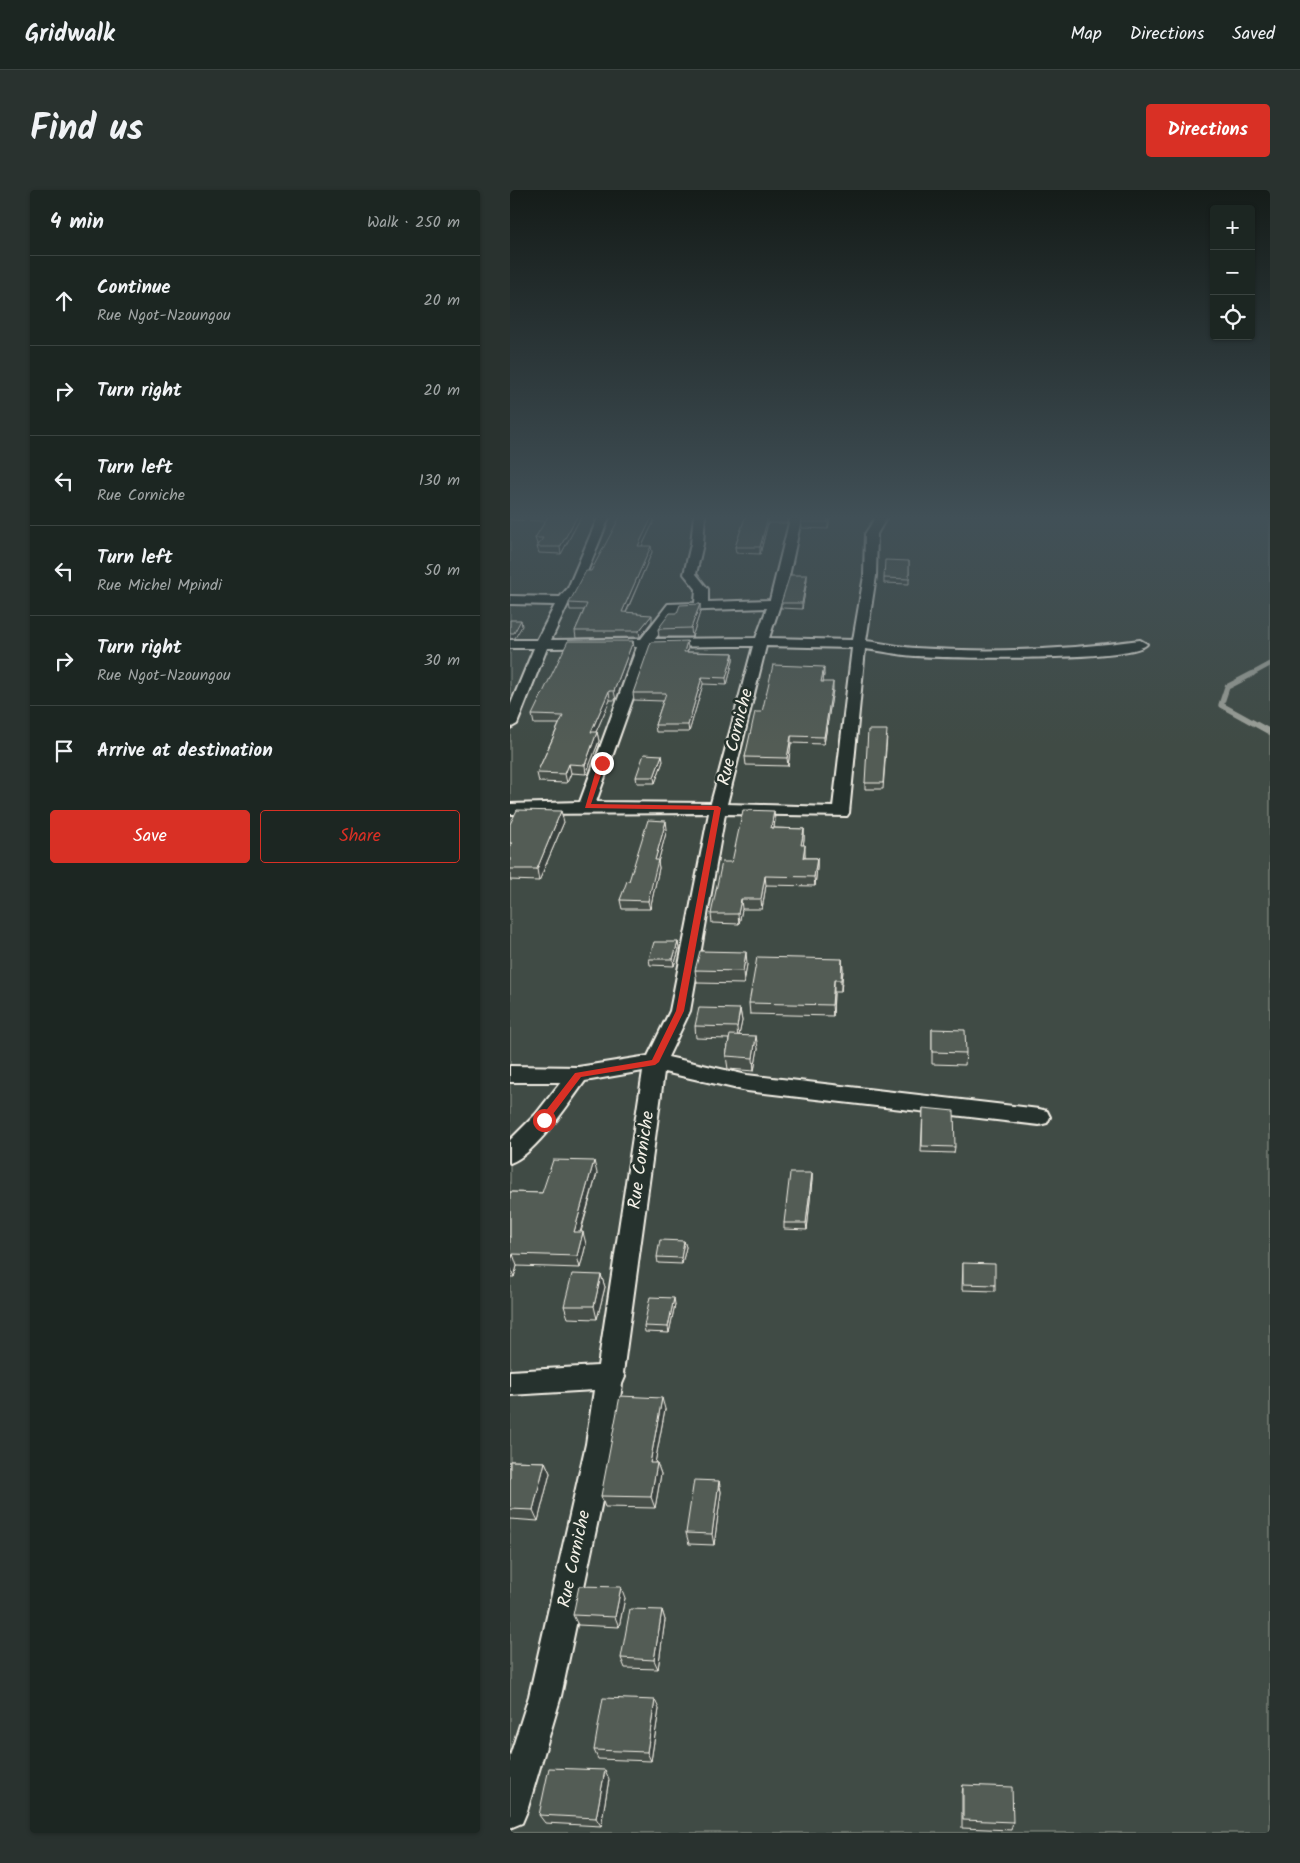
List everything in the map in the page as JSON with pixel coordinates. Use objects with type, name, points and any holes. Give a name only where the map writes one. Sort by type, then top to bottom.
[{"type":"street","points":[[510,724],[542,644],[563,601],[572,592]]},
{"type":"street","points":[[701,606],[702,592]]},
{"type":"street","name":"Rue Corniche","points":[[510,1811],[545,1696],[600,1444],[612,1376],[655,1062],[680,1011],[718,808],[760,644],[777,592]]},
{"type":"street","points":[[510,809],[587,806],[718,808],[800,813],[821,811],[841,813],[859,644],[867,592]]},
{"type":"street","points":[[510,600],[563,601]]},
{"type":"street","points":[[587,806],[646,641],[668,616],[673,607],[774,604]]},
{"type":"street","points":[[510,644],[646,641],[859,644],[912,652],[1043,653],[1085,652],[1140,644]]},
{"type":"street","points":[[510,1074],[578,1075],[655,1062],[747,1084],[1039,1117]]},
{"type":"street","points":[[510,1154],[544,1120],[578,1075]]},
{"type":"street","points":[[510,1382],[612,1376]]},
{"type":"shaded area","points":[[510,592],[1270,592],[1270,1833],[510,1833]]},
{"type":"building","points":[[575,592],[631,592],[622,612],[652,615],[639,631],[575,631],[587,604],[569,603]]},
{"type":"building","points":[[785,592],[804,592],[802,603],[781,603]]},
{"type":"building","points":[[700,604],[691,628],[658,629],[670,613],[677,613],[680,605]]},
{"type":"building","points":[[510,620],[521,620],[514,633],[510,633]]},
{"type":"building","points":[[568,641],[633,641],[614,691],[609,691],[591,732],[597,732],[585,765],[569,764],[565,774],[537,773],[563,716],[532,715]]},
{"type":"building","points":[[687,641],[684,652],[733,653],[726,678],[702,677],[688,725],[655,725],[666,693],[633,693],[651,642]]},
{"type":"building","points":[[773,665],[824,667],[821,682],[833,682],[824,737],[791,736],[787,758],[745,757],[755,712],[762,712]]},
{"type":"building","points":[[868,730],[887,730],[883,783],[865,783]]},
{"type":"building","points":[[644,754],[662,755],[654,777],[636,777]]},
{"type":"building","points":[[517,810],[561,811],[537,869],[510,869],[510,848],[512,843],[510,843],[510,824]]},
{"type":"building","points":[[743,810],[774,811],[771,828],[804,829],[801,845],[805,845],[803,858],[817,858],[814,877],[765,876],[761,899],[741,899],[738,914],[711,914],[722,862],[732,862]]},
{"type":"building","points":[[648,820],[666,821],[655,860],[658,860],[648,901],[620,900],[627,881],[629,881]]},
{"type":"building","points":[[654,942],[678,942],[673,959],[649,959]]},
{"type":"building","points":[[700,951],[746,952],[743,971],[695,970]]},
{"type":"building","points":[[757,957],[842,959],[841,980],[834,980],[832,1005],[749,1003]]},
{"type":"building","points":[[699,1008],[740,1009],[737,1027],[695,1026]]},
{"type":"building","points":[[932,1029],[965,1030],[966,1053],[932,1052]]},
{"type":"building","points":[[730,1035],[756,1036],[753,1058],[726,1056]]},
{"type":"building","points":[[923,1108],[954,1111],[955,1147],[922,1146]]},
{"type":"building","points":[[553,1160],[594,1161],[574,1232],[583,1232],[577,1256],[513,1254],[510,1263],[510,1192],[542,1193]]},
{"type":"building","points":[[790,1173],[812,1173],[806,1223],[784,1223]]},
{"type":"building","points":[[660,1240],[684,1241],[681,1258],[657,1257]]},
{"type":"building","points":[[963,1263],[995,1264],[995,1285],[963,1284]]},
{"type":"building","points":[[572,1274],[601,1275],[594,1306],[564,1306]]},
{"type":"building","points":[[650,1297],[674,1298],[668,1327],[644,1326]]},
{"type":"building","points":[[620,1396],[662,1398],[650,1463],[657,1463],[651,1497],[601,1496]]},
{"type":"building","points":[[510,1461],[545,1462],[533,1510],[510,1509]]},
{"type":"building","points":[[694,1480],[719,1481],[712,1534],[686,1533]]},
{"type":"building","points":[[579,1586],[621,1587],[615,1617],[573,1615]]},
{"type":"building","points":[[630,1609],[662,1610],[654,1660],[621,1658]]},
{"type":"building","points":[[603,1698],[655,1700],[647,1752],[594,1750]]},
{"type":"building","points":[[549,1768],[605,1770],[596,1818],[539,1815]]},
{"type":"building","points":[[963,1785],[1012,1787],[1013,1822],[963,1820]]},
{"type":"waterway","points":[[1250,675],[1270,664]]},
{"type":"waterway","points":[[1252,674],[1227,687],[1221,705],[1270,732]]},
{"type":"route","points":[[544,1120],[578,1075],[655,1062],[680,1011],[696,935],[718,808],[587,806],[602,763]]}]
